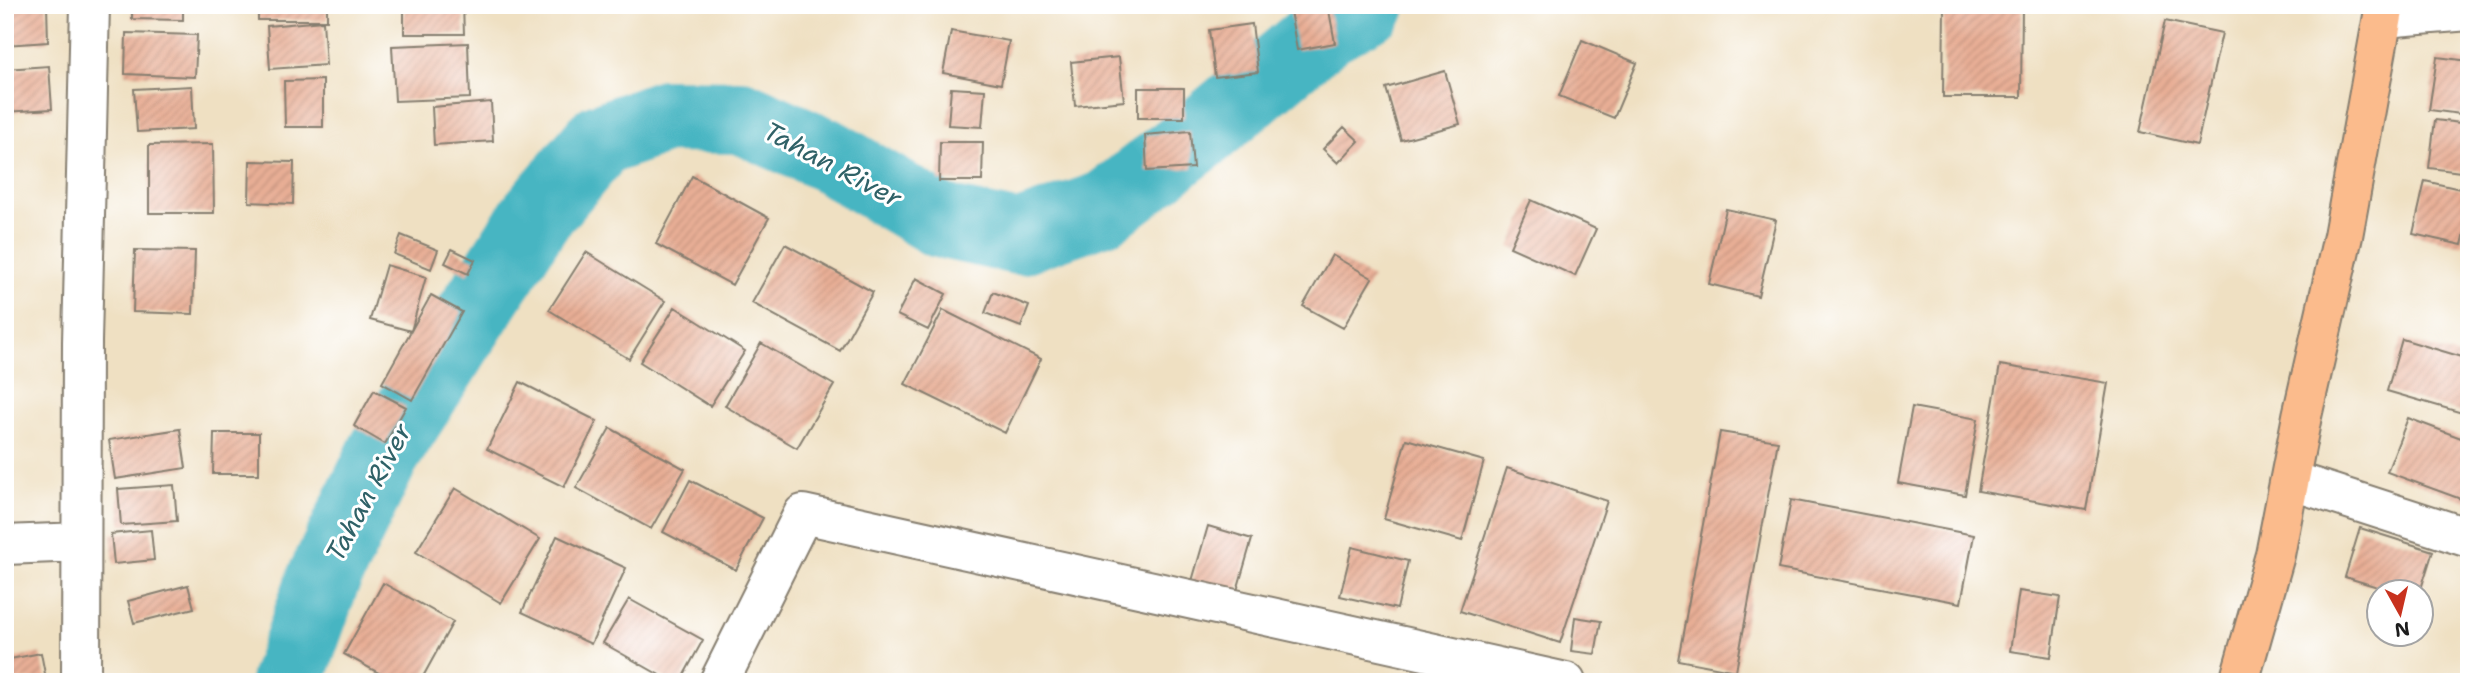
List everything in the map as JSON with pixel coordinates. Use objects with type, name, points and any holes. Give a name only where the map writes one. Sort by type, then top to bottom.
[{"type":"highway","points":[[2239,682],[2275,555],[2343,236],[2384,12]]},
{"type":"street","points":[[81,682],[90,5]]},
{"type":"street","points":[[2384,12],[2469,11]]},
{"type":"street","points":[[2290,480],[2469,538]]},
{"type":"street","points":[[719,682],[803,514],[1566,682]]},
{"type":"street","points":[[5,545],[81,542]]},
{"type":"building","points":[[5,5],[47,5],[48,42],[5,45]]},
{"type":"building","points":[[132,5],[183,5],[183,20],[132,19]]},
{"type":"building","points":[[258,5],[327,5],[327,20],[258,20]]},
{"type":"building","points":[[404,5],[463,5],[464,34],[404,34]]},
{"type":"building","points":[[1289,5],[1328,5],[1335,43],[1297,50]]},
{"type":"building","points":[[1944,5],[2022,5],[2021,97],[1943,97]]},
{"type":"building","points":[[323,21],[326,65],[270,69],[267,26]]},
{"type":"building","points":[[2165,21],[2222,33],[2197,145],[2140,132]]},
{"type":"building","points":[[1252,24],[1258,72],[1215,77],[1209,30]]},
{"type":"building","points":[[951,31],[1009,41],[1001,84],[943,73]]},
{"type":"building","points":[[126,33],[197,35],[195,77],[125,74]]},
{"type":"building","points":[[1582,40],[1637,63],[1614,118],[1559,96]]},
{"type":"building","points":[[468,43],[470,98],[395,101],[392,46]]},
{"type":"building","points":[[1119,57],[1124,101],[1075,106],[1071,62]]},
{"type":"building","points":[[2437,57],[2469,61],[2469,115],[2429,110]]},
{"type":"building","points":[[49,66],[52,109],[5,112],[5,69]]},
{"type":"building","points":[[1445,71],[1460,124],[1401,140],[1386,88]]},
{"type":"building","points":[[323,80],[323,127],[285,127],[284,81]]},
{"type":"building","points":[[192,86],[194,129],[137,132],[134,89]]},
{"type":"building","points":[[951,88],[985,90],[982,127],[948,125]]},
{"type":"building","points":[[1138,88],[1184,88],[1184,118],[1138,118]]},
{"type":"building","points":[[491,102],[493,141],[434,145],[432,107]]},
{"type":"building","points":[[2435,120],[2469,124],[2469,173],[2429,168]]},
{"type":"building","points":[[1344,127],[1359,141],[1338,163],[1323,149]]},
{"type":"building","points":[[1190,131],[1193,168],[1147,171],[1145,135]]},
{"type":"building","points":[[940,142],[983,142],[982,181],[939,181]]},
{"type":"building","points":[[213,144],[214,213],[149,213],[149,145]]},
{"type":"building","points":[[250,161],[294,162],[293,204],[249,202]]},
{"type":"building","points":[[692,176],[769,218],[732,285],[656,244]]},
{"type":"building","points":[[2425,181],[2469,191],[2469,215],[2462,245],[2413,234]]},
{"type":"building","points":[[1531,200],[1596,229],[1575,276],[1510,247]]},
{"type":"building","points":[[1726,209],[1776,220],[1758,296],[1709,284]]},
{"type":"building","points":[[401,235],[438,250],[431,269],[394,254]]},
{"type":"building","points":[[785,244],[873,292],[840,351],[752,303]]},
{"type":"building","points":[[452,249],[475,260],[468,274],[445,263]]},
{"type":"building","points":[[135,250],[195,251],[193,314],[133,312]]},
{"type":"building","points":[[586,252],[665,301],[629,359],[549,310]]},
{"type":"building","points":[[1332,255],[1372,278],[1343,328],[1303,306]]},
{"type":"building","points":[[386,265],[426,277],[411,331],[370,320]]},
{"type":"building","points":[[916,278],[946,294],[928,330],[897,315]]},
{"type":"building","points":[[993,292],[1029,306],[1021,327],[985,313]]},
{"type":"building","points":[[431,295],[462,312],[412,400],[382,383]]},
{"type":"building","points":[[675,307],[745,351],[710,406],[640,362]]},
{"type":"building","points":[[943,310],[1041,359],[1005,433],[905,384]]},
{"type":"building","points":[[2402,339],[2469,359],[2469,415],[2387,391]]},
{"type":"building","points":[[761,343],[834,385],[797,448],[725,406]]},
{"type":"building","points":[[2000,365],[2108,383],[2086,510],[1978,491]]},
{"type":"building","points":[[520,382],[597,421],[564,487],[487,449]]},
{"type":"building","points":[[374,390],[406,407],[385,444],[354,426]]},
{"type":"building","points":[[1912,407],[1978,419],[1965,495],[1898,483]]},
{"type":"building","points":[[2408,418],[2469,441],[2469,502],[2387,472]]},
{"type":"building","points":[[610,428],[685,469],[651,529],[576,488]]},
{"type":"building","points":[[180,429],[186,468],[115,479],[109,440]]},
{"type":"building","points":[[1720,432],[1778,441],[1736,671],[1678,660]]},
{"type":"building","points":[[214,433],[259,433],[259,474],[213,474]]},
{"type":"building","points":[[1406,439],[1484,461],[1462,541],[1384,519]]},
{"type":"building","points":[[1507,468],[1607,501],[1560,643],[1460,611]]},
{"type":"building","points":[[690,480],[763,518],[736,570],[663,532]]},
{"type":"building","points":[[174,485],[177,521],[121,525],[118,489]]},
{"type":"building","points":[[455,488],[540,539],[501,603],[416,552]]},
{"type":"building","points":[[1791,500],[1974,535],[1961,603],[1778,569]]},
{"type":"building","points":[[1208,526],[1252,539],[1234,601],[1190,588]]},
{"type":"building","points":[[2360,528],[2433,551],[2424,578],[2366,578],[2366,583],[2345,577]]},
{"type":"building","points":[[151,530],[154,560],[114,564],[111,534]]},
{"type":"building","points":[[557,536],[626,568],[591,644],[522,612]]},
{"type":"building","points":[[1352,547],[1408,561],[1397,609],[1340,596]]},
{"type":"building","points":[[383,583],[453,622],[420,682],[395,682],[344,654]]},
{"type":"building","points":[[188,585],[194,608],[134,623],[128,601]]},
{"type":"building","points":[[2019,591],[2060,597],[2051,657],[2010,651]]},
{"type":"building","points":[[629,599],[703,640],[680,682],[672,682],[603,643]]},
{"type":"building","points":[[1575,617],[1601,621],[1595,654],[1571,651]]},
{"type":"building","points":[[41,653],[46,679],[5,682],[5,660]]},
{"type":"waterway","name":"Tahan River","points":[[287,682],[323,580],[384,453],[535,217],[600,140],[665,116],[741,117],[829,156],[939,221],[1018,238],[1106,207],[1201,134],[1327,28],[1369,5]]}]
